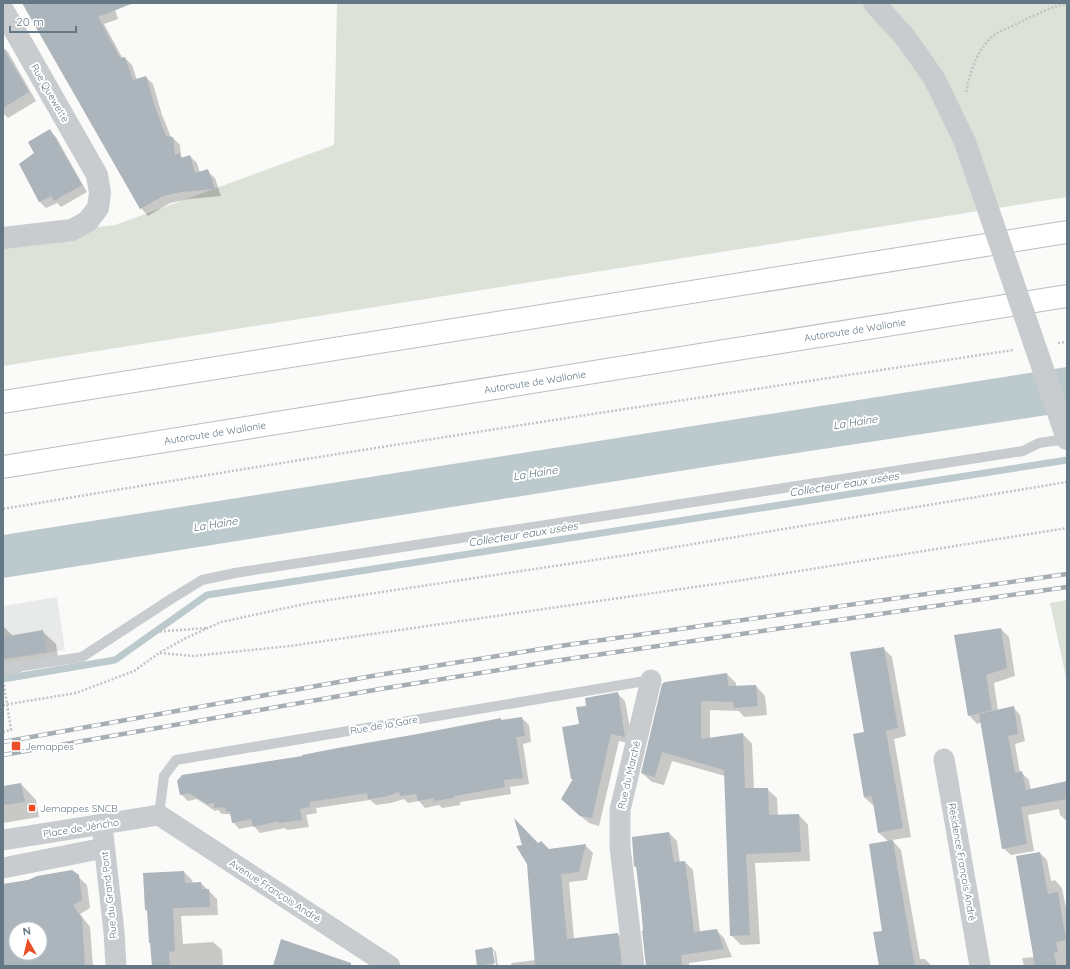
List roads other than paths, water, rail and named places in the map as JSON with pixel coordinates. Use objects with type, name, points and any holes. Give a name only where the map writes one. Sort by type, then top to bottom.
[{"type":"highway","points":[[3,402],[1067,232]]},
{"type":"highway","name":"Autoroute de Wallonie","points":[[3,467],[1067,296]]},
{"type":"street","points":[[874,3],[905,37],[934,78],[961,134],[1067,439]]},
{"type":"street","name":"Rue Quewette","points":[[3,10],[97,175],[100,194],[98,208],[88,221],[72,230],[3,238]]},
{"type":"street","name":"Rue du Marché","points":[[634,966],[620,847],[620,810],[651,680]]},
{"type":"street","name":"Résidence François André","points":[[944,759],[980,966]]},
{"type":"street","name":"Place de Jéricho","points":[[3,840],[159,815]]},
{"type":"street","name":"Avenue François André","points":[[159,815],[390,966]]},
{"type":"street","name":"Rue du Grand Pont","points":[[102,825],[114,932],[116,966]]},
{"type":"street","points":[[3,868],[104,848]]},
{"type":"lane","points":[[3,669],[82,657],[202,580],[234,573],[1023,451],[1039,443],[1067,439]]},
{"type":"lane","name":"Rue de la Gare","points":[[159,815],[164,776],[176,760],[651,680]]},
{"type":"water","name":"La Haine","points":[[1067,367],[1067,412],[724,464],[3,578],[3,535]]},
{"type":"waterway","name":"Collecteur eaux usées","points":[[3,679],[115,660],[207,595],[1067,460]]},
{"type":"railway","points":[[3,742],[378,675],[560,646],[1067,574]]},
{"type":"railway","points":[[3,755],[380,689],[561,660],[1067,587]]},
{"type":"place","name":"Jemappes","points":[[16,746]]},
{"type":"place","name":"Jemappes SNCB","points":[[32,808]]}]
